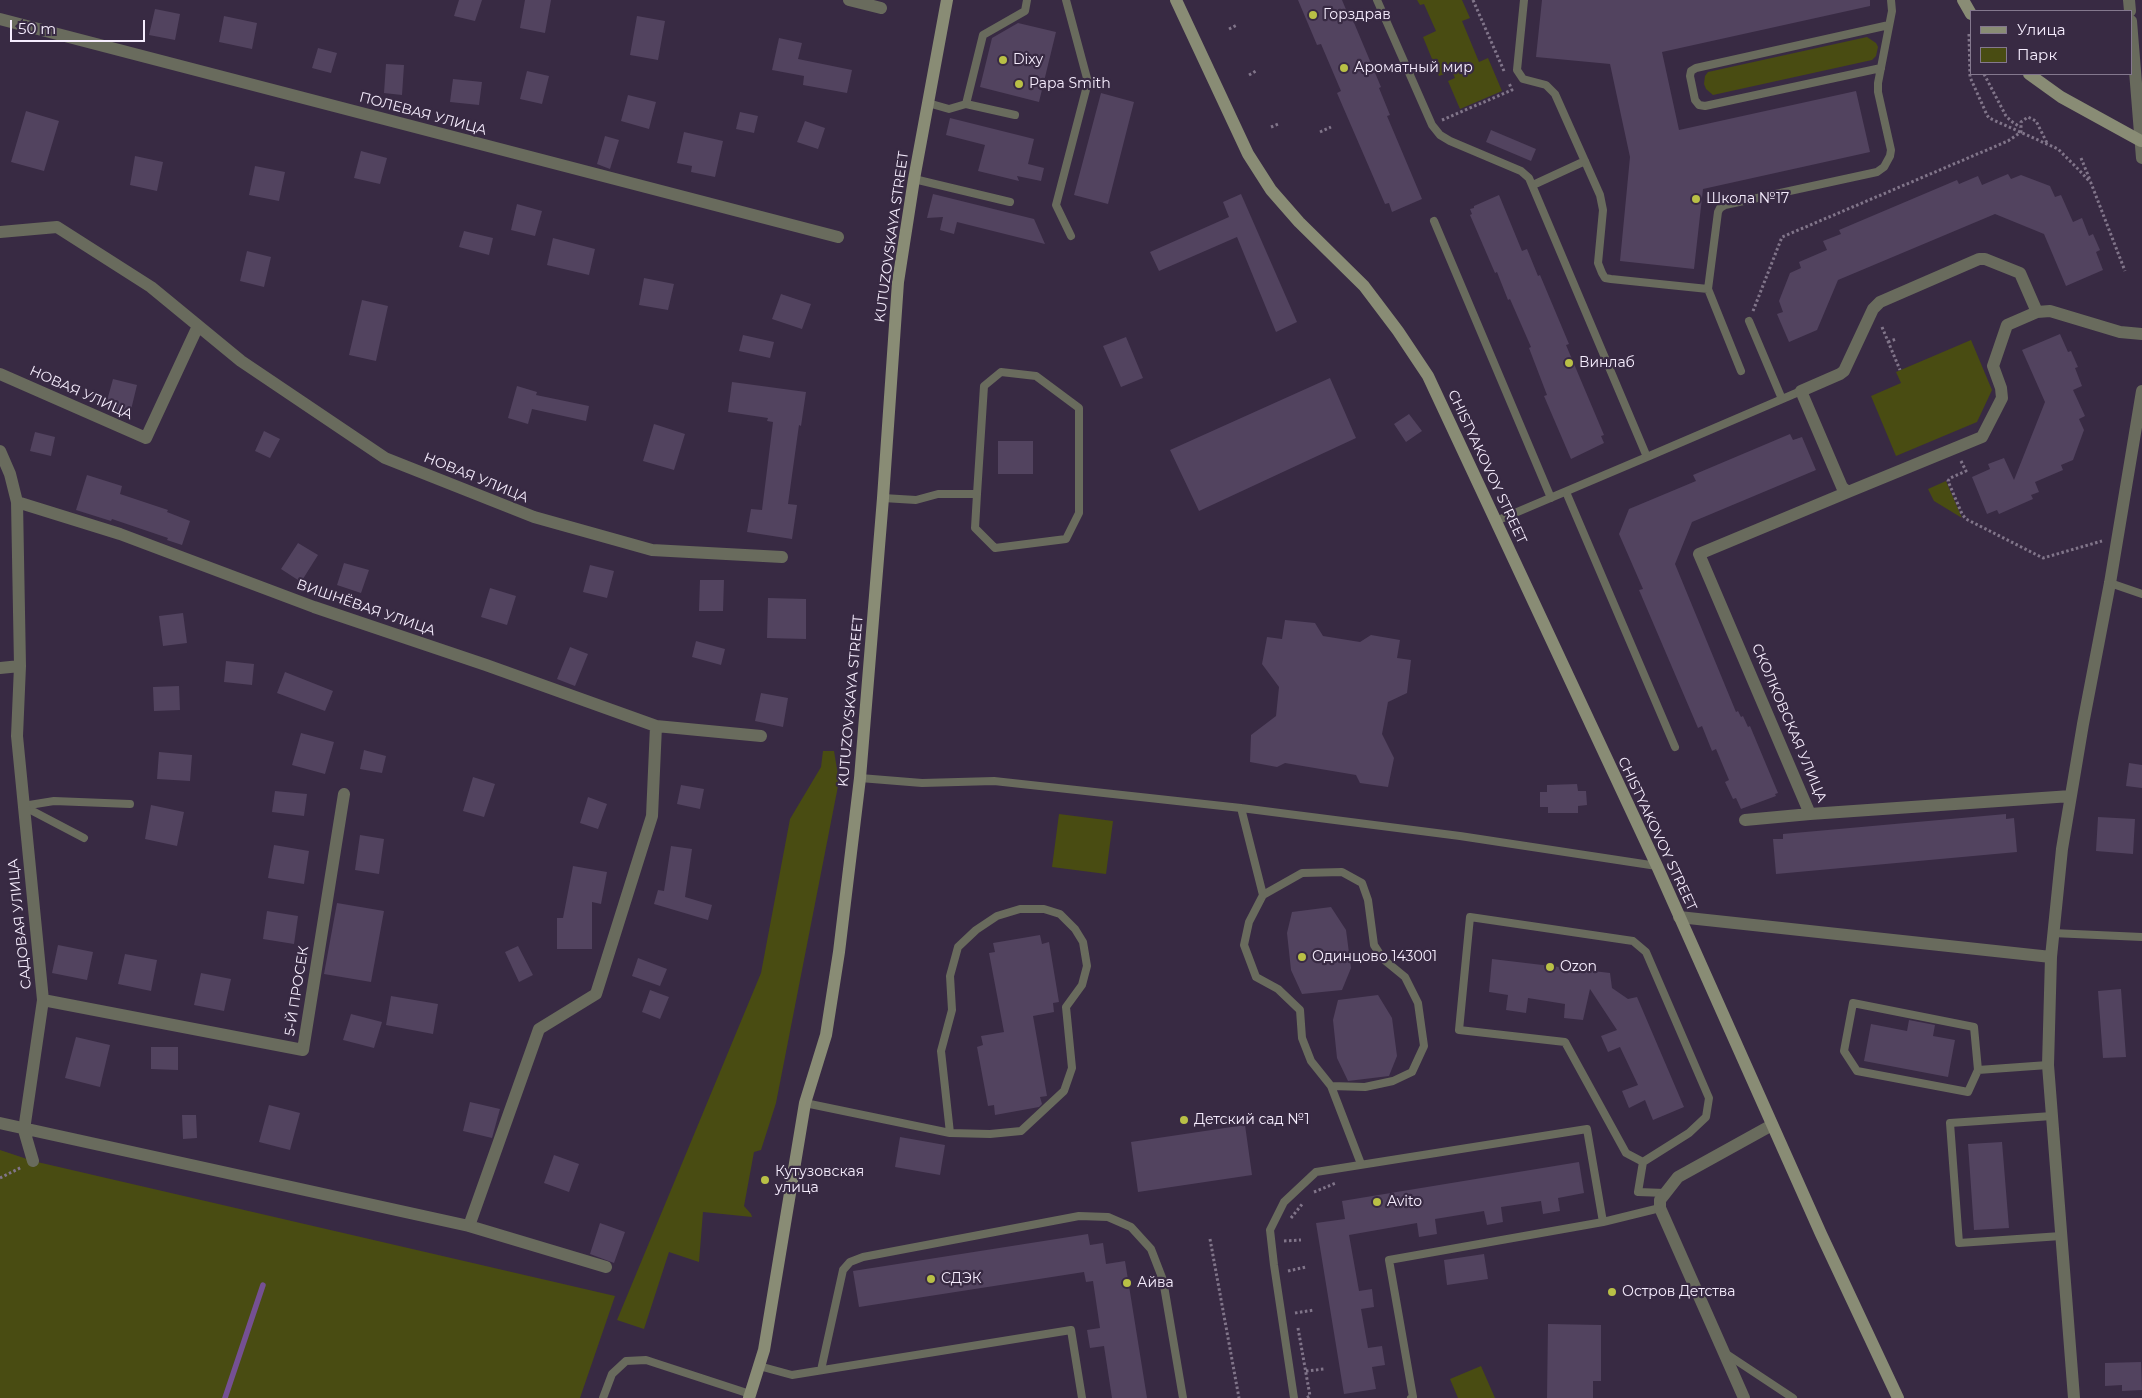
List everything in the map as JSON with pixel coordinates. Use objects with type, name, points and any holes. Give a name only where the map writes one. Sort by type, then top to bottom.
[{"type":"street","points":[[849,0],[881,8]]},
{"type":"street","name":"KUTUZOVSKAYA STREET","points":[[750,1396],[764,1350],[805,1103],[826,1035],[839,952],[860,778],[883,498],[898,282],[914,179],[947,0]]},
{"type":"street","name":"CHISTYAKOVOY STREET","points":[[1176,0],[1248,154],[1271,190],[1364,286],[1398,331],[1428,376],[1656,866],[1772,1125],[1898,1398]]},
{"type":"street","points":[[1962,0],[1970,12]]},
{"type":"street","name":"ПОЛЕВАЯ УЛИЦА","points":[[0,19],[838,237]]},
{"type":"street","points":[[2132,33],[2142,158]]},
{"type":"street","points":[[2030,75],[2061,97],[2141,141]]},
{"type":"street","name":"НОВАЯ УЛИЦА","points":[[0,232],[57,227],[151,287],[241,361],[385,458],[534,517],[652,550],[782,557]]},
{"type":"street","points":[[1848,492],[1842,486],[1801,391],[1840,374],[1844,370],[1874,308],[1880,302],[1979,259],[1985,259],[2020,273],[2037,312]]},
{"type":"street","name":"СКОЛКОВСКАЯ УЛИЦА","points":[[2071,796],[1810,814],[1699,554],[1982,437],[2002,398],[2001,388],[1993,366],[2007,325],[2037,312],[2050,311],[2120,332],[2142,334]]},
{"type":"street","name":"НОВАЯ УЛИЦА","points":[[0,374],[146,438],[198,326]]},
{"type":"street","points":[[2074,1398],[2048,1065],[2052,933],[2062,849],[2082,724],[2110,583],[2142,391]]},
{"type":"street","points":[[0,451],[10,474],[17,502]]},
{"type":"street","name":"САДОВАЯ УЛИЦА","points":[[17,502],[20,666],[17,736],[43,1000],[24,1130],[33,1161]]},
{"type":"street","name":"ВИШНЁВАЯ УЛИЦА","points":[[17,502],[120,534],[314,607],[486,665],[656,726],[762,736]]},
{"type":"street","points":[[0,668],[20,666]]},
{"type":"street","points":[[469,1226],[539,1029],[596,994],[652,816],[656,726]]},
{"type":"street","name":"5-Й ПРОСЕК","points":[[43,1000],[303,1050],[344,794]]},
{"type":"street","points":[[1745,820],[1810,814]]},
{"type":"street","points":[[1679,917],[2051,957]]},
{"type":"street","points":[[0,1124],[469,1226],[606,1267]]},
{"type":"street","points":[[1744,1398],[1660,1208],[1660,1200],[1678,1177],[1772,1125]]},
{"type":"lane","points":[[966,104],[983,35],[1025,11],[1027,0]]},
{"type":"lane","points":[[1066,0],[1088,82],[1056,205],[1071,236]]},
{"type":"lane","points":[[1377,0],[1432,125],[1440,135],[1521,171],[1529,178],[1648,457]]},
{"type":"lane","points":[[1524,0],[1517,70],[1523,79],[1546,85],[1555,94],[1603,203],[1598,263],[1605,278],[1708,289]]},
{"type":"lane","points":[[1741,371],[1708,289],[1720,208],[1725,205],[1877,172],[1884,167],[1891,150],[1878,92],[1892,0]]},
{"type":"lane","points":[[1881,68],[1705,106],[1699,105],[1695,100],[1690,76],[1696,68],[1889,25]]},
{"type":"lane","points":[[928,103],[949,109],[966,104],[1015,115]]},
{"type":"lane","points":[[1533,185],[1585,161]]},
{"type":"lane","points":[[914,179],[1010,202]]},
{"type":"lane","points":[[1434,221],[1550,498]]},
{"type":"lane","points":[[1749,321],[1782,399]]},
{"type":"lane","points":[[1001,372],[1036,376],[1079,408],[1079,513],[1066,539],[994,548],[975,528],[977,494],[984,386],[1001,372]]},
{"type":"lane","points":[[1496,521],[1801,391]]},
{"type":"lane","points":[[1566,492],[1675,747]]},
{"type":"lane","points":[[883,498],[916,500],[938,494],[977,494]]},
{"type":"lane","points":[[2110,583],[2142,594]]},
{"type":"lane","points":[[860,778],[922,783],[994,782],[1241,808],[1460,836],[1656,866]]},
{"type":"lane","points":[[23,806],[54,802],[130,804]]},
{"type":"lane","points":[[23,806],[84,838]]},
{"type":"lane","points":[[1241,808],[1263,895]]},
{"type":"lane","points":[[1331,1086],[1365,1087],[1393,1081],[1412,1072],[1424,1046],[1418,1003],[1405,977],[1383,960],[1374,944],[1368,900],[1362,883],[1342,872],[1302,873],[1263,895],[1249,922],[1244,945],[1256,977],[1278,989],[1300,1010],[1302,1038],[1311,1061],[1331,1086],[1361,1164]]},
{"type":"lane","points":[[805,1103],[950,1133],[990,1134],[1021,1131],[1064,1091],[1072,1068],[1066,1007],[1082,985],[1087,966],[1082,942],[1075,929],[1060,914],[1044,909],[1020,909],[997,916],[976,930],[958,947],[950,976],[952,1010],[941,1051],[950,1133]]},
{"type":"lane","points":[[1643,1162],[1626,1153],[1565,1042],[1459,1030],[1470,917],[1633,941],[1646,952],[1709,1098],[1706,1117],[1689,1133],[1643,1162],[1638,1192],[1665,1193]]},
{"type":"lane","points":[[2052,933],[2142,937]]},
{"type":"lane","points":[[1853,1003],[1974,1027],[1978,1070],[1968,1092],[1858,1071],[1844,1051],[1853,1003]]},
{"type":"lane","points":[[1978,1070],[2048,1065]]},
{"type":"lane","points":[[2052,1116],[1950,1123],[1958,1234],[1959,1243],[2061,1236]]},
{"type":"lane","points":[[1294,1398],[1270,1230],[1284,1202],[1316,1172],[1587,1129],[1603,1222]]},
{"type":"lane","points":[[1411,1398],[1413,1397],[1389,1260],[1603,1222],[1660,1208]]},
{"type":"lane","points":[[821,1370],[843,1270],[850,1262],[862,1257],[1079,1216],[1108,1217],[1131,1227],[1152,1249],[1163,1280],[1183,1398]]},
{"type":"lane","points":[[760,1366],[792,1375],[1071,1330],[1082,1398]]},
{"type":"lane","points":[[1725,1353],[1793,1398]]},
{"type":"lane","points":[[603,1398],[612,1374],[626,1361],[646,1360],[750,1396]]},
{"type":"path","points":[[1473,0],[1504,72]]},
{"type":"path","points":[[1229,29],[1237,25]]},
{"type":"path","points":[[1969,34],[1970,77],[1989,118],[2058,149],[2091,183]]},
{"type":"path","points":[[1248,75],[1256,71]]},
{"type":"path","points":[[1985,75],[2006,116],[2020,127]]},
{"type":"path","points":[[1432,125],[1512,90],[1508,81]]},
{"type":"path","points":[[2021,132],[2020,127],[2023,119],[2034,116],[2047,144]]},
{"type":"path","points":[[1271,127],[1278,124]]},
{"type":"path","points":[[1320,132],[1331,126]]},
{"type":"path","points":[[1749,321],[1782,236],[2008,141],[2021,132]]},
{"type":"path","points":[[2081,158],[2125,271]]},
{"type":"path","points":[[1874,308],[1900,370]]},
{"type":"path","points":[[1888,342],[1896,339]]},
{"type":"path","points":[[1956,449],[1966,471],[1950,478],[1948,481],[1966,519],[2044,558],[2110,538]]},
{"type":"path","points":[[0,1178],[33,1161]]},
{"type":"path","points":[[1311,1194],[1337,1183]]},
{"type":"path","points":[[1290,1219],[1306,1200]]},
{"type":"path","points":[[1284,1233],[1284,1248]]},
{"type":"path","points":[[1210,1239],[1237,1397]]},
{"type":"path","points":[[1283,1241],[1301,1240]]},
{"type":"path","points":[[1287,1263],[1289,1279]]},
{"type":"path","points":[[1288,1271],[1306,1268]]},
{"type":"path","points":[[1294,1304],[1310,1396],[1306,1398]]},
{"type":"path","points":[[1295,1313],[1314,1310]]},
{"type":"path","points":[[1306,1371],[1324,1369]]},
{"type":"green space","points":[[1417,0],[1462,0],[1470,18],[1462,21],[1479,62],[1488,58],[1502,91],[1460,109],[1448,81],[1455,78],[1452,71],[1439,76],[1423,37],[1436,31],[1424,4],[1420,5]]},
{"type":"green space","points":[[1867,37],[1876,43],[1878,47],[1876,56],[1872,60],[1713,95],[1706,89],[1704,84],[1705,76],[1708,72]]},
{"type":"green space","points":[[1971,340],[1992,390],[1977,422],[1896,456],[1871,396],[1901,383],[1896,372]]},
{"type":"green space","points":[[1946,481],[1962,518],[1934,501],[1928,489]]},
{"type":"green space","points":[[823,751],[834,751],[839,781],[776,1103],[761,1150],[754,1152],[744,1206],[752,1217],[703,1212],[699,1262],[669,1252],[644,1329],[617,1320],[761,973],[790,819],[821,767]]},
{"type":"green space","points":[[1059,814],[1113,821],[1106,874],[1052,867]]},
{"type":"green space","points":[[0,1150],[33,1161],[615,1296],[580,1398],[0,1398]]},
{"type":"green space","points":[[1481,1366],[1495,1398],[1458,1398],[1450,1379]]},
{"type":"building","points":[[459,0],[482,0],[475,21],[454,16]]},
{"type":"building","points":[[525,0],[551,0],[545,33],[520,28]]},
{"type":"building","points":[[1298,0],[1342,0],[1350,19],[1352,18],[1381,87],[1379,88],[1390,115],[1387,116],[1422,199],[1392,212],[1389,203],[1385,204],[1337,93],[1341,91],[1321,44],[1317,45]]},
{"type":"building","points":[[1542,0],[1870,0],[1870,6],[1662,52],[1679,130],[1856,91],[1870,152],[1703,189],[1694,269],[1620,261],[1630,157],[1610,64],[1536,57]]},
{"type":"building","points":[[155,9],[180,14],[175,40],[149,35]]},
{"type":"building","points":[[224,16],[257,23],[252,49],[219,42]]},
{"type":"building","points":[[637,16],[665,21],[658,60],[630,55]]},
{"type":"building","points":[[1018,23],[1056,32],[1039,102],[980,87],[992,38]]},
{"type":"building","points":[[779,38],[802,43],[798,59],[852,70],[847,93],[803,85],[804,76],[772,70]]},
{"type":"building","points":[[318,48],[337,53],[331,73],[312,68]]},
{"type":"building","points":[[386,64],[404,65],[402,95],[384,93]]},
{"type":"building","points":[[527,71],[549,76],[542,104],[520,99]]},
{"type":"building","points":[[453,79],[482,82],[479,105],[450,102]]},
{"type":"building","points":[[1101,93],[1134,102],[1108,204],[1074,195]]},
{"type":"building","points":[[628,95],[656,102],[649,129],[621,121]]},
{"type":"building","points":[[26,111],[59,121],[44,171],[11,162]]},
{"type":"building","points":[[740,112],[758,116],[754,133],[736,129]]},
{"type":"building","points":[[950,118],[1034,139],[1028,164],[1044,168],[1041,181],[1017,176],[1019,181],[978,171],[985,145],[946,135]]},
{"type":"building","points":[[805,121],[825,128],[818,149],[797,142]]},
{"type":"building","points":[[1491,130],[1536,149],[1531,161],[1486,142]]},
{"type":"building","points":[[684,132],[723,141],[715,177],[691,172],[692,166],[677,163]]},
{"type":"building","points":[[605,136],[619,140],[610,169],[597,164]]},
{"type":"building","points":[[361,151],[387,158],[380,184],[354,178]]},
{"type":"building","points":[[135,156],[163,162],[157,191],[130,185]]},
{"type":"building","points":[[255,166],[285,172],[279,201],[249,195]]},
{"type":"building","points":[[2008,174],[2011,179],[2021,175],[2050,186],[2055,197],[2061,195],[2073,222],[2082,218],[2089,236],[2093,234],[2100,250],[2096,252],[2103,270],[2066,286],[2044,234],[1995,214],[1838,280],[1817,330],[1789,342],[1777,314],[1783,312],[1779,301],[1790,273],[1801,268],[1799,262],[1827,250],[1823,241],[1841,234],[1839,230],[1957,180],[1959,184],[1978,176],[1982,185]]},
{"type":"building","points":[[933,194],[1034,219],[1045,244],[957,222],[954,234],[940,230],[943,217],[927,218]]},
{"type":"building","points":[[1241,194],[1297,322],[1276,332],[1237,237],[1159,271],[1150,252],[1229,217],[1223,202]]},
{"type":"building","points":[[1499,195],[1522,251],[1527,249],[1538,276],[1540,275],[1569,344],[1566,345],[1604,435],[1601,436],[1604,443],[1571,459],[1544,396],[1547,395],[1529,348],[1531,347],[1510,299],[1508,300],[1497,272],[1495,273],[1470,215],[1472,214],[1470,209],[1474,208],[1474,206]]},
{"type":"building","points":[[517,204],[542,211],[535,236],[511,230]]},
{"type":"building","points":[[464,231],[493,238],[489,255],[459,247]]},
{"type":"building","points":[[553,238],[595,249],[589,275],[547,265]]},
{"type":"building","points":[[247,251],[271,257],[264,287],[240,281]]},
{"type":"building","points":[[644,278],[674,284],[668,310],[639,305]]},
{"type":"building","points":[[781,294],[811,304],[802,329],[772,319]]},
{"type":"building","points":[[362,300],[388,306],[376,361],[349,355]]},
{"type":"building","points":[[2060,334],[2068,352],[2071,351],[2078,367],[2075,368],[2082,386],[2073,390],[2085,416],[2079,419],[2084,430],[2073,460],[2061,465],[2063,470],[2035,482],[2039,492],[2031,495],[2033,499],[1999,514],[1997,510],[1987,514],[1972,477],[1990,469],[1988,464],[2004,458],[2014,480],[2045,402],[2022,350]]},
{"type":"building","points":[[743,335],[774,342],[770,358],[739,351]]},
{"type":"building","points":[[1126,337],[1143,378],[1121,387],[1103,346]]},
{"type":"building","points":[[1330,378],[1356,438],[1199,511],[1170,450]]},
{"type":"building","points":[[113,379],[137,385],[130,414],[105,408]]},
{"type":"building","points":[[732,382],[806,392],[801,426],[799,425],[788,504],[797,505],[792,539],[747,532],[751,509],[762,510],[773,422],[767,421],[768,418],[728,412]]},
{"type":"building","points":[[517,386],[537,392],[536,395],[589,406],[586,421],[532,409],[528,424],[508,418]]},
{"type":"building","points":[[1409,414],[1422,431],[1406,442],[1394,424]]},
{"type":"building","points":[[654,424],[685,434],[674,470],[643,461]]},
{"type":"building","points":[[264,431],[280,439],[270,458],[255,451]]},
{"type":"building","points":[[35,432],[55,437],[51,456],[30,451]]},
{"type":"building","points":[[1790,434],[1793,440],[1802,437],[1816,470],[1692,522],[1675,564],[1736,712],[1738,711],[1741,717],[1743,716],[1748,727],[1750,726],[1778,793],[1775,794],[1776,796],[1741,809],[1736,798],[1733,799],[1725,782],[1729,780],[1716,749],[1712,751],[1702,726],[1698,728],[1639,590],[1643,589],[1619,534],[1629,509],[1696,481],[1693,475]]},
{"type":"building","points":[[998,441],[1033,441],[1033,474],[998,474]]},
{"type":"building","points":[[87,475],[122,486],[120,494],[168,510],[167,512],[190,521],[182,545],[167,540],[168,538],[112,519],[111,521],[76,510]]},
{"type":"building","points":[[298,543],[318,555],[301,582],[281,569]]},
{"type":"building","points":[[344,563],[369,570],[361,593],[337,585]]},
{"type":"building","points":[[590,565],[614,571],[607,598],[583,592]]},
{"type":"building","points":[[700,580],[724,580],[723,611],[699,611]]},
{"type":"building","points":[[490,588],[516,596],[507,625],[481,617]]},
{"type":"building","points":[[768,598],[806,599],[806,639],[767,638]]},
{"type":"building","points":[[183,613],[187,643],[163,646],[159,616]]},
{"type":"building","points":[[1285,620],[1315,623],[1323,636],[1360,642],[1371,635],[1400,640],[1397,658],[1411,660],[1407,693],[1388,702],[1382,734],[1394,758],[1388,787],[1360,783],[1356,775],[1285,763],[1277,767],[1250,762],[1251,735],[1276,716],[1279,687],[1262,664],[1267,637],[1282,639]]},
{"type":"building","points":[[696,641],[725,649],[721,665],[692,657]]},
{"type":"building","points":[[570,647],[588,654],[575,686],[557,679]]},
{"type":"building","points":[[226,661],[254,664],[252,685],[224,682]]},
{"type":"building","points":[[285,672],[333,691],[325,711],[277,693]]},
{"type":"building","points":[[179,686],[180,710],[154,711],[153,687]]},
{"type":"building","points":[[761,693],[788,698],[783,727],[755,721]]},
{"type":"building","points":[[301,733],[334,742],[325,774],[292,765]]},
{"type":"building","points":[[364,750],[386,756],[382,773],[360,769]]},
{"type":"building","points":[[159,752],[192,755],[190,781],[157,779]]},
{"type":"building","points":[[2129,763],[2142,765],[2142,788],[2126,786]]},
{"type":"building","points":[[473,777],[495,784],[484,817],[463,811]]},
{"type":"building","points":[[1577,784],[1578,791],[1586,791],[1587,805],[1578,806],[1578,813],[1548,813],[1548,807],[1540,807],[1540,792],[1547,792],[1547,785]]},
{"type":"building","points":[[681,785],[704,789],[700,809],[677,804]]},
{"type":"building","points":[[275,791],[307,794],[304,816],[272,812]]},
{"type":"building","points":[[588,797],[607,804],[598,829],[580,823]]},
{"type":"building","points":[[151,805],[184,812],[177,846],[145,839]]},
{"type":"building","points":[[2006,814],[2006,819],[2014,818],[2017,852],[1776,874],[1773,839],[1783,839],[1783,834]]},
{"type":"building","points":[[2098,817],[2135,819],[2133,854],[2096,851]]},
{"type":"building","points":[[360,835],[384,839],[379,874],[355,870]]},
{"type":"building","points":[[274,845],[309,851],[304,884],[268,878]]},
{"type":"building","points":[[671,846],[692,849],[685,897],[712,905],[708,920],[654,904],[658,890],[664,891]]},
{"type":"building","points":[[573,866],[607,872],[601,904],[592,902],[592,949],[557,949],[557,918],[563,918]]},
{"type":"building","points":[[337,903],[384,911],[371,982],[324,974]]},
{"type":"building","points":[[1331,907],[1346,930],[1351,968],[1342,990],[1302,994],[1291,970],[1287,933],[1292,912]]},
{"type":"building","points":[[267,911],[298,916],[294,944],[263,939]]},
{"type":"building","points":[[1040,935],[1042,944],[1049,942],[1059,1002],[1053,1003],[1054,1012],[1033,1016],[1047,1096],[1040,1097],[1042,1104],[1039,1107],[995,1115],[994,1105],[988,1106],[977,1047],[983,1045],[981,1036],[1004,1032],[989,953],[995,952],[993,943]]},
{"type":"building","points":[[58,945],[93,952],[87,980],[52,973]]},
{"type":"building","points":[[518,946],[533,975],[519,982],[505,952]]},
{"type":"building","points":[[125,954],[157,960],[151,991],[118,984]]},
{"type":"building","points":[[638,958],[667,969],[660,986],[632,976]]},
{"type":"building","points":[[1492,959],[1610,973],[1612,988],[1628,999],[1637,997],[1684,1107],[1653,1120],[1645,1100],[1629,1108],[1622,1091],[1638,1085],[1620,1047],[1608,1052],[1601,1036],[1617,1030],[1590,989],[1583,1020],[1564,1018],[1565,1004],[1528,998],[1526,1013],[1506,1010],[1508,995],[1489,992]]},
{"type":"building","points":[[201,973],[231,979],[224,1011],[194,1005]]},
{"type":"building","points":[[2121,989],[2126,1057],[2103,1058],[2098,991]]},
{"type":"building","points":[[650,990],[669,997],[660,1019],[642,1012]]},
{"type":"building","points":[[1378,995],[1392,1018],[1397,1056],[1389,1076],[1348,1081],[1337,1058],[1333,1020],[1338,1000]]},
{"type":"building","points":[[391,996],[438,1004],[433,1034],[386,1025]]},
{"type":"building","points":[[351,1014],[382,1022],[374,1048],[343,1040]]},
{"type":"building","points":[[1909,1020],[1935,1025],[1933,1036],[1955,1040],[1948,1077],[1864,1061],[1871,1024],[1907,1031]]},
{"type":"building","points":[[76,1037],[110,1045],[100,1087],[65,1078]]},
{"type":"building","points":[[151,1047],[178,1047],[178,1070],[151,1069]]},
{"type":"building","points":[[470,1102],[500,1109],[492,1138],[463,1131]]},
{"type":"building","points":[[269,1105],[300,1113],[290,1150],[259,1142]]},
{"type":"building","points":[[182,1115],[196,1115],[197,1138],[183,1139]]},
{"type":"building","points":[[1245,1125],[1252,1175],[1138,1192],[1131,1142]]},
{"type":"building","points":[[900,1137],[945,1145],[940,1175],[895,1167]]},
{"type":"building","points":[[2002,1142],[2009,1228],[1974,1230],[1968,1144]]},
{"type":"building","points":[[554,1155],[579,1164],[569,1192],[544,1183]]},
{"type":"building","points":[[1579,1162],[1584,1193],[1558,1198],[1560,1211],[1543,1214],[1541,1201],[1501,1207],[1503,1222],[1487,1225],[1484,1211],[1435,1219],[1437,1234],[1419,1237],[1417,1223],[1349,1235],[1359,1291],[1372,1289],[1374,1307],[1361,1309],[1368,1348],[1382,1346],[1385,1365],[1372,1367],[1376,1389],[1344,1394],[1316,1223],[1345,1219],[1342,1201]]},
{"type":"building","points":[[600,1223],[625,1232],[614,1263],[590,1254]]},
{"type":"building","points":[[1088,1234],[1090,1245],[1103,1243],[1106,1264],[1125,1261],[1147,1398],[1112,1398],[1104,1346],[1090,1348],[1087,1330],[1100,1328],[1093,1281],[1086,1282],[1084,1272],[859,1307],[853,1271]]},
{"type":"building","points":[[1484,1254],[1488,1279],[1447,1285],[1444,1260]]},
{"type":"building","points":[[1548,1324],[1601,1325],[1601,1381],[1593,1381],[1593,1398],[1547,1398]]},
{"type":"building","points":[[2141,1362],[2142,1390],[2122,1391],[2122,1385],[2105,1386],[2105,1363]]},
{"type":"waterway","points":[[225,1398],[263,1285]]},
{"type":"place","name":"Горздрав","points":[[1313,15]]},
{"type":"place","name":"Dixy","points":[[1003,60]]},
{"type":"place","name":"Ароматный мир","points":[[1344,68]]},
{"type":"place","name":"Papa Smith","points":[[1019,84]]},
{"type":"place","name":"Школа №17","points":[[1696,199]]},
{"type":"place","name":"Винлаб","points":[[1569,363]]},
{"type":"place","name":"Одинцово 143001","points":[[1302,957]]},
{"type":"place","name":"Ozon","points":[[1550,967]]},
{"type":"place","name":"Детский сад №1","points":[[1184,1120]]},
{"type":"place","name":"Кутузовская улица","points":[[765,1180]]},
{"type":"place","name":"Avito","points":[[1377,1202]]},
{"type":"place","name":"СДЭК","points":[[931,1279]]},
{"type":"place","name":"Айва","points":[[1127,1283]]},
{"type":"place","name":"Остров Детства","points":[[1612,1292]]}]
